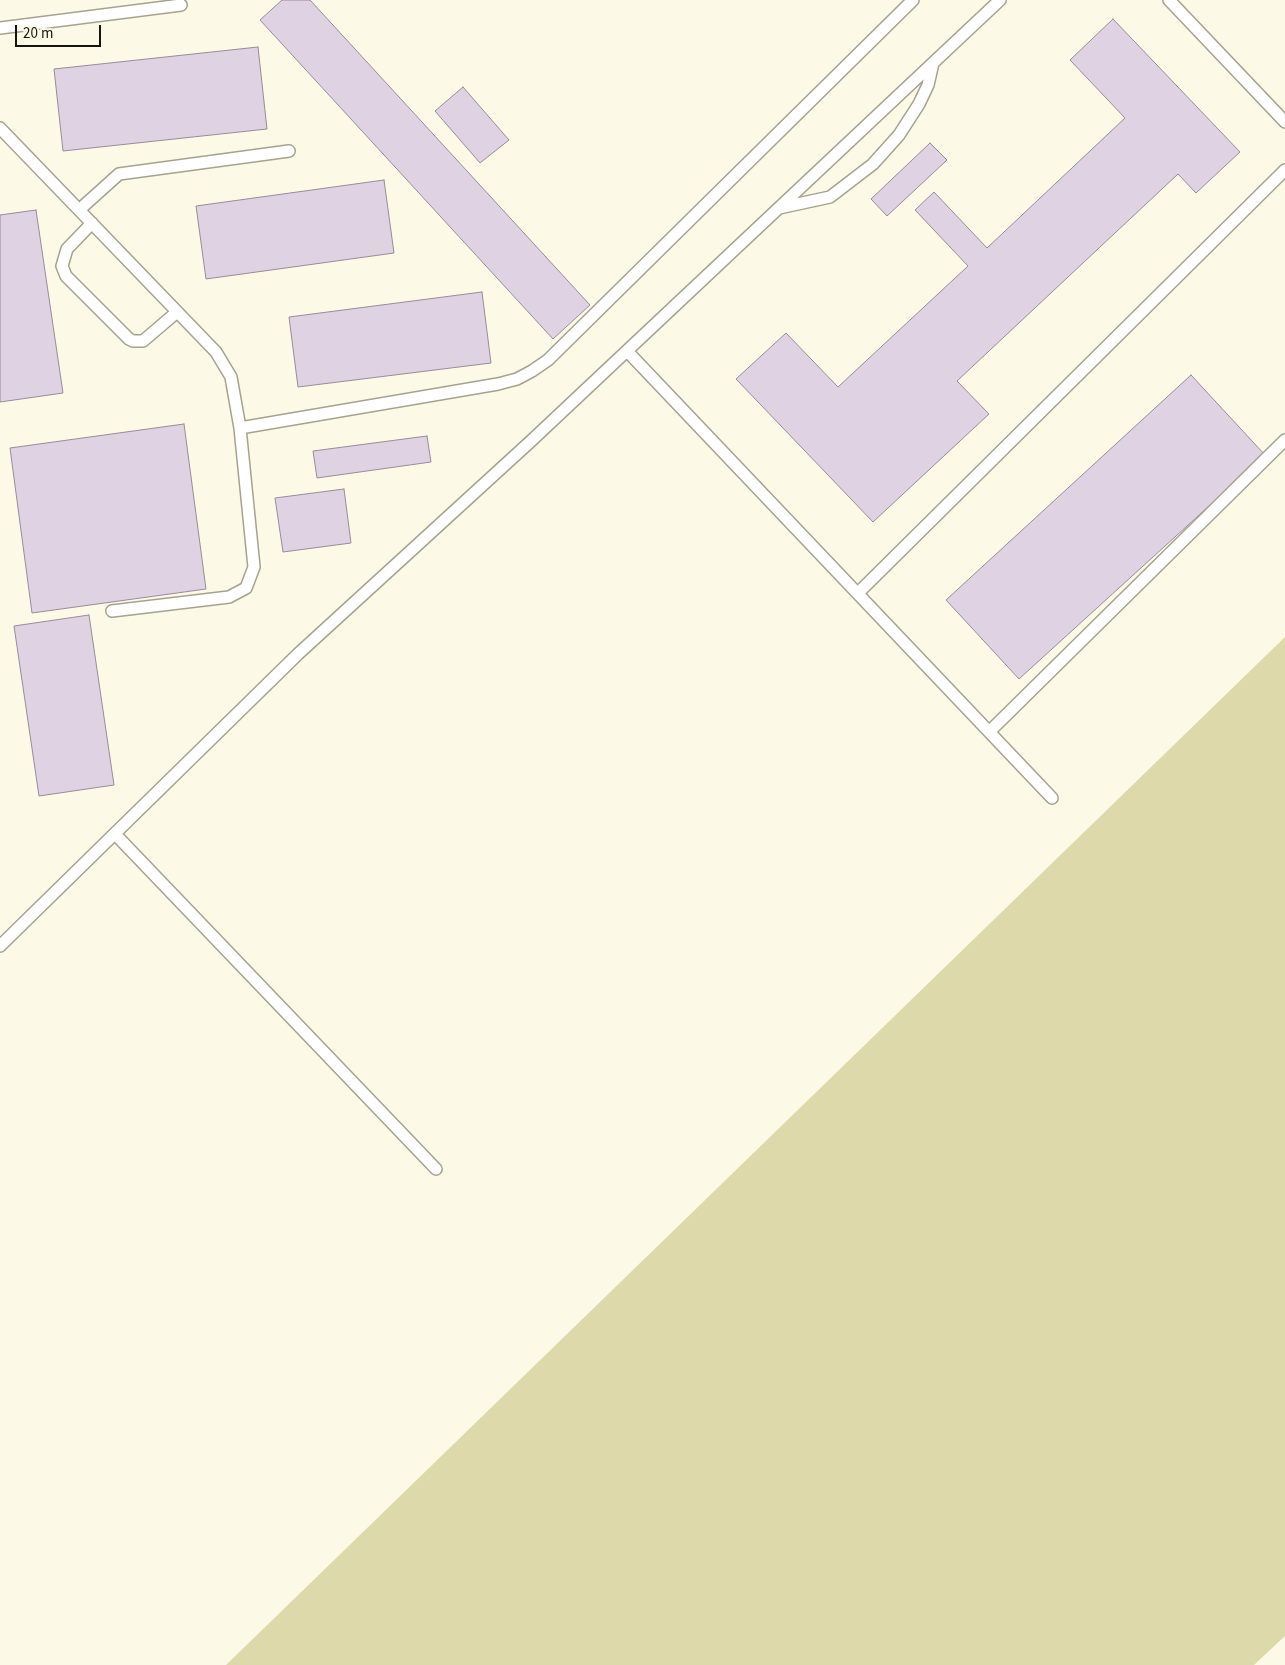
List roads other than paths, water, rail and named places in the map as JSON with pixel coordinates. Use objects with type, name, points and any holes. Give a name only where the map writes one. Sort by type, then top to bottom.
[{"type":"lane","points":[[240,428],[498,384],[517,379],[532,371],[548,360],[913,0]]},
{"type":"lane","points":[[0,946],[298,654],[627,351],[1000,0]]},
{"type":"lane","points":[[1170,0],[1285,122]]},
{"type":"lane","points":[[0,28],[181,5]]},
{"type":"lane","points":[[778,208],[830,197],[872,164],[899,135],[919,104],[928,85],[933,63]]},
{"type":"lane","points":[[0,128],[216,352],[230,377],[240,428],[254,567],[246,588],[229,597],[112,611]]},
{"type":"lane","points":[[79,210],[119,174],[289,151]]},
{"type":"lane","points":[[858,593],[1285,170]]},
{"type":"lane","points":[[92,223],[67,249],[62,266],[66,276],[133,341],[143,341],[177,312]]},
{"type":"lane","points":[[627,351],[1052,798]]},
{"type":"lane","points":[[990,731],[1285,440]]},
{"type":"lane","points":[[115,834],[436,1169]]}]
